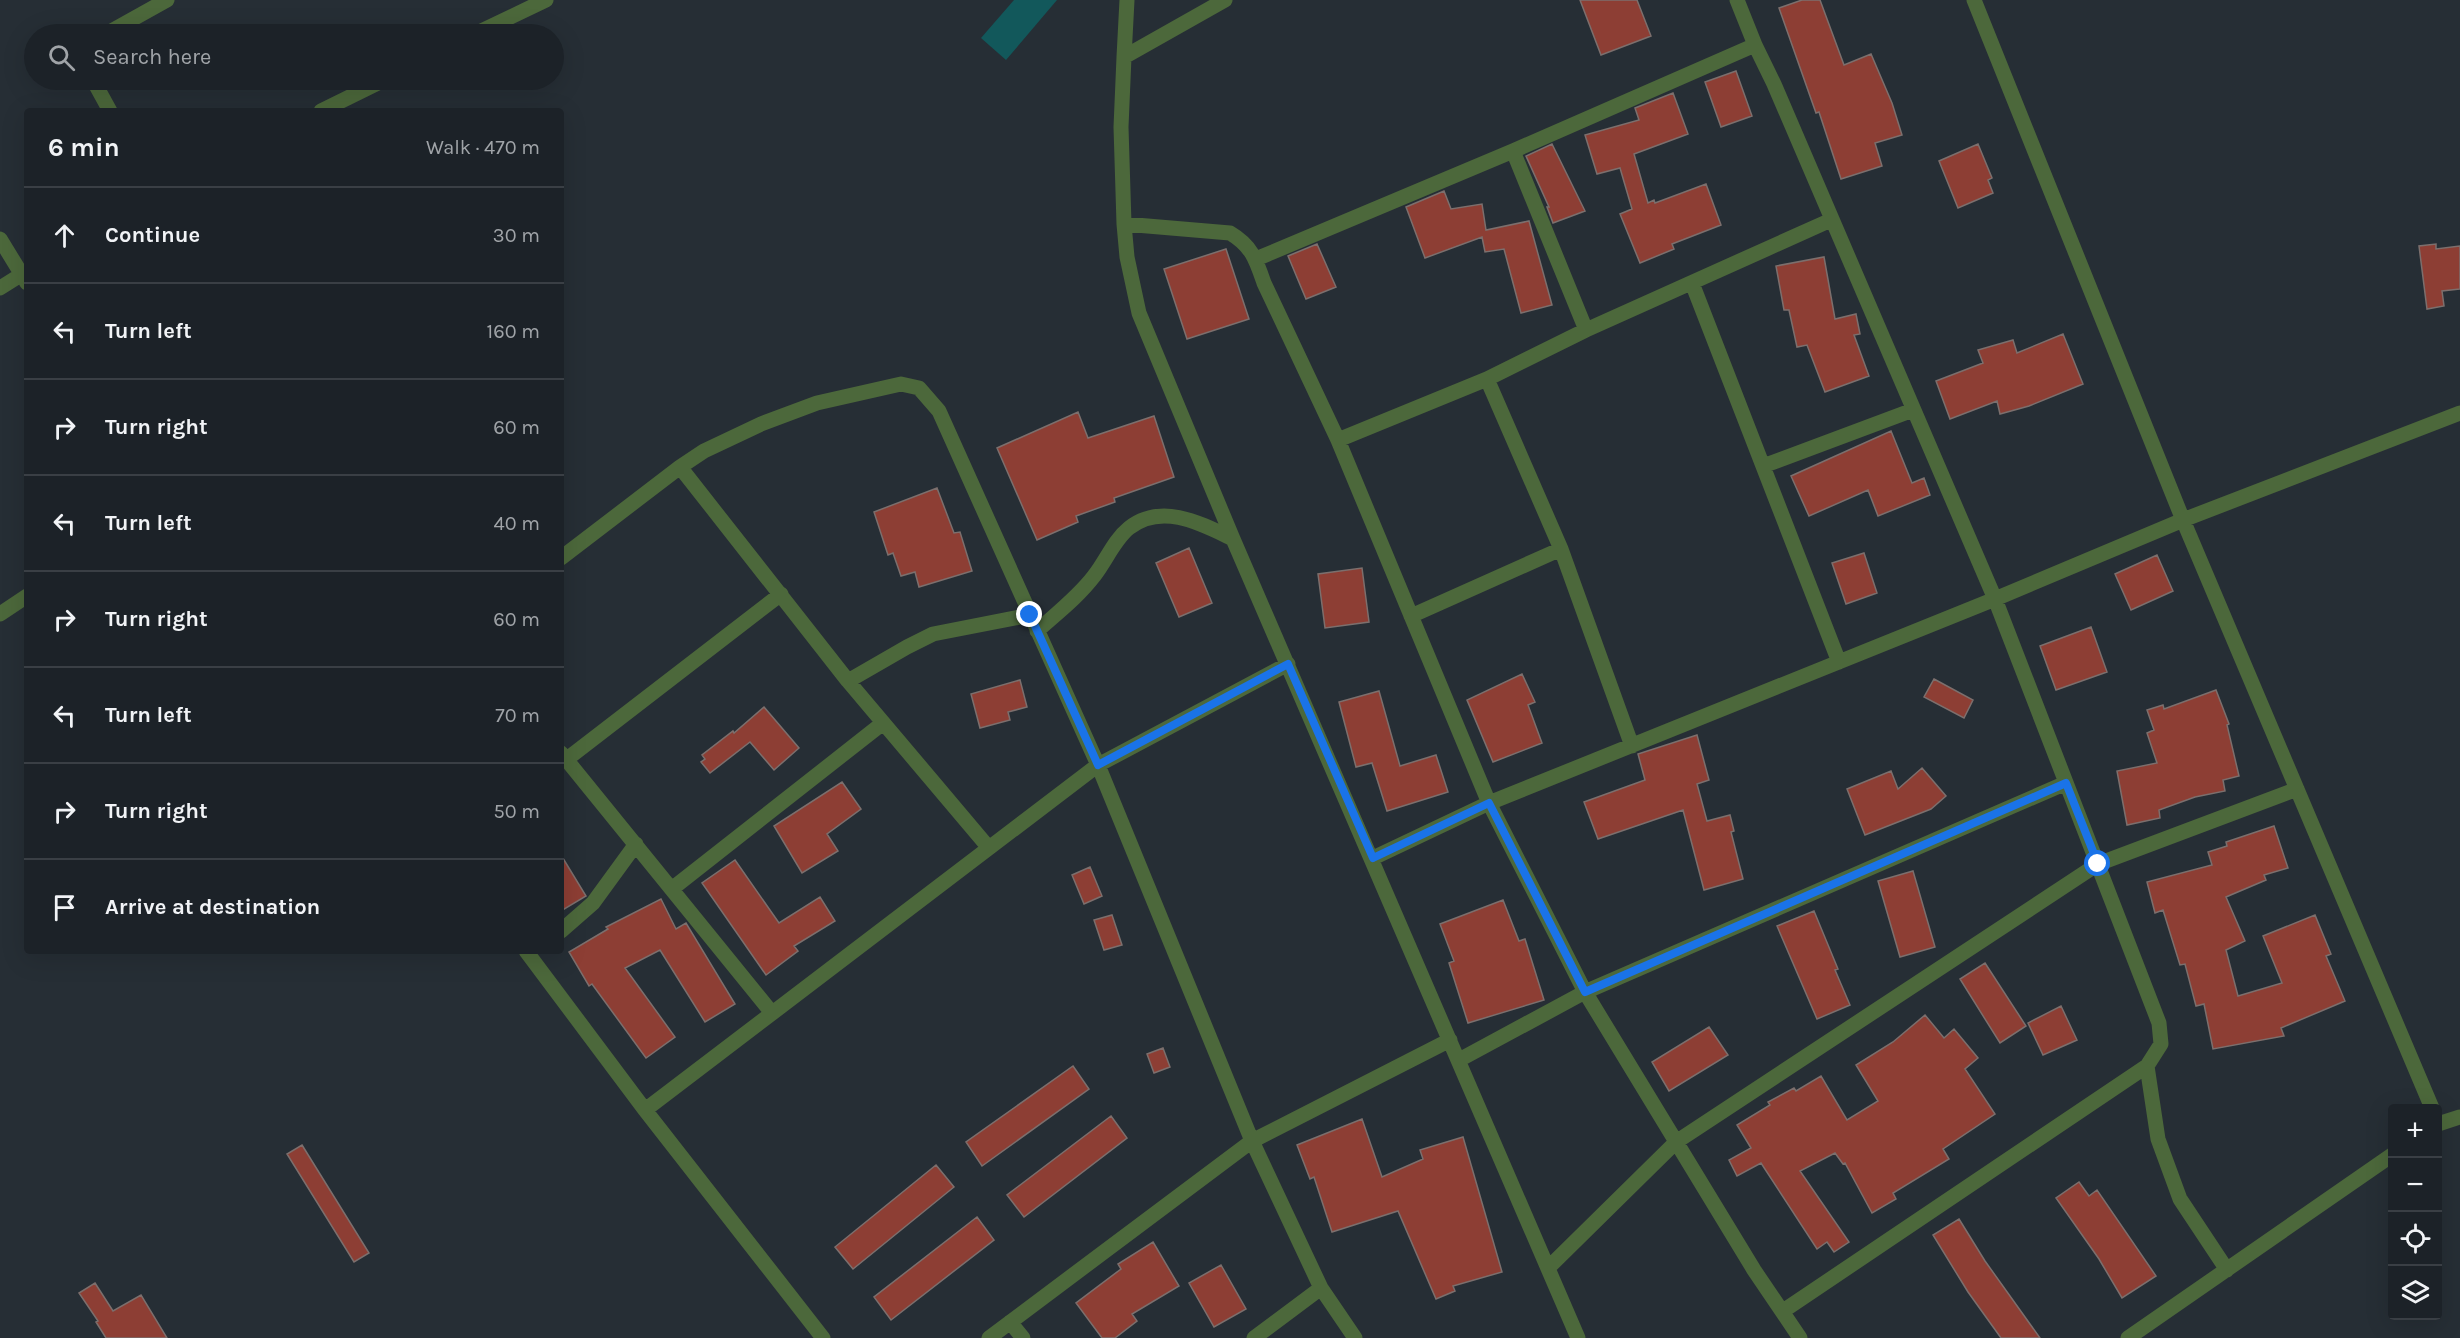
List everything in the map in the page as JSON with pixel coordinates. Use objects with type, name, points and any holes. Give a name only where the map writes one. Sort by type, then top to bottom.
[{"type":"street","points":[[124,24],[167,0]]},
{"type":"street","points":[[496,24],[546,0]]},
{"type":"street","points":[[1127,0],[1121,127],[1124,224],[1127,257],[1139,313],[1233,539],[1373,858],[1578,1338]]},
{"type":"street","points":[[1124,57],[1225,0]]},
{"type":"street","points":[[1737,0],[1995,599],[2159,1023],[2161,1044],[2147,1066],[1783,1311]]},
{"type":"street","points":[[1974,0],[2183,520],[2430,1104]]},
{"type":"street","points":[[1256,259],[1513,151],[1755,45]]},
{"type":"street","points":[[98,90],[108,108]]},
{"type":"street","points":[[327,108],[364,90]]},
{"type":"street","points":[[1513,151],[1586,330]]},
{"type":"street","points":[[1338,440],[1487,379],[1586,330],[1831,220]]},
{"type":"street","points":[[1124,224],[1230,233],[1244,241],[1256,259],[1264,283],[1338,440],[1489,803],[1585,992],[1754,1270],[1800,1338]]},
{"type":"street","points":[[0,239],[24,275]]},
{"type":"street","points":[[0,288],[24,276]]},
{"type":"street","points":[[1692,283],[1839,662]]},
{"type":"street","points":[[1487,379],[1561,549],[1632,746]]},
{"type":"street","points":[[564,556],[704,451],[761,424],[817,403],[901,384],[918,388],[939,411],[1098,765],[1252,1141],[1322,1288],[1355,1338]]},
{"type":"street","points":[[1763,466],[1913,410]]},
{"type":"street","points":[[1373,858],[1489,803],[1995,599],[2183,520],[2460,413]]},
{"type":"street","points":[[680,467],[848,681],[988,848]]},
{"type":"street","points":[[1038,631],[1075,598],[1095,576],[1119,539],[1129,528],[1140,521],[1169,515],[1197,522],[1233,539]]},
{"type":"street","points":[[1411,616],[1561,549]]},
{"type":"street","points":[[772,1013],[564,756],[781,594]]},
{"type":"street","points":[[0,614],[24,598]]},
{"type":"street","points":[[848,681],[933,634],[1030,615]]},
{"type":"street","points":[[645,1110],[1098,765],[1288,664]]},
{"type":"street","points":[[672,888],[883,723]]},
{"type":"street","points":[[1459,1060],[1585,992],[2066,783]]},
{"type":"street","points":[[1548,1268],[1676,1142],[2098,864],[2297,789]]},
{"type":"street","points":[[564,928],[593,903],[636,844]]},
{"type":"street","points":[[532,954],[645,1110],[824,1338]]},
{"type":"street","points":[[989,1338],[1252,1141],[1450,1040]]},
{"type":"street","points":[[2147,1066],[2158,1138],[2180,1199],[2228,1270]]},
{"type":"street","points":[[2442,1122],[2460,1117]]},
{"type":"street","points":[[2128,1338],[2388,1158]]},
{"type":"street","points":[[1254,1338],[1322,1288]]},
{"type":"street","points":[[1010,1322],[1023,1338]]},
{"type":"water","points":[[1014,0],[1057,0],[1006,60],[981,38]]},
{"type":"building","points":[[1580,0],[1637,0],[1651,36],[1601,55]]},
{"type":"building","points":[[1802,0],[1820,0],[1844,65],[1871,54],[1892,103],[1902,135],[1875,143],[1882,166],[1841,179],[1819,112],[1816,113],[1779,8]]},
{"type":"building","points":[[1736,71],[1752,116],[1721,127],[1705,82]]},
{"type":"building","points":[[1673,93],[1688,134],[1634,154],[1648,203],[1654,200],[1655,203],[1706,184],[1721,225],[1672,244],[1674,249],[1640,263],[1620,214],[1632,209],[1620,168],[1597,174],[1585,135],[1639,120],[1635,108]]},
{"type":"building","points":[[1552,144],[1585,211],[1553,223],[1547,207],[1549,207],[1526,156]]},
{"type":"building","points":[[1978,144],[1992,178],[1988,180],[1993,193],[1958,208],[1939,161]]},
{"type":"building","points":[[1444,191],[1451,209],[1482,204],[1486,230],[1529,221],[1552,305],[1521,313],[1504,249],[1485,252],[1482,237],[1425,258],[1406,207]]},
{"type":"building","points":[[1317,244],[1336,287],[1306,299],[1288,256]]},
{"type":"building","points":[[2436,244],[2436,249],[2460,246],[2460,289],[2442,291],[2444,306],[2427,309],[2419,246]]},
{"type":"building","points":[[1226,249],[1249,319],[1187,339],[1164,269]]},
{"type":"building","points":[[1824,257],[1835,319],[1856,314],[1860,334],[1854,335],[1869,376],[1825,392],[1807,345],[1797,347],[1789,310],[1784,310],[1776,266]]},
{"type":"building","points":[[2063,334],[2083,384],[2029,406],[2000,414],[1997,401],[1950,419],[1936,381],[1983,363],[1978,350],[2013,340],[2017,353]]},
{"type":"building","points":[[1078,412],[1088,438],[1154,416],[1174,477],[1114,498],[1115,502],[1076,516],[1078,522],[1037,540],[997,448]]},
{"type":"building","points":[[1891,431],[1912,483],[1924,478],[1930,495],[1878,516],[1868,490],[1809,516],[1791,476]]},
{"type":"building","points":[[937,488],[954,533],[960,532],[972,571],[919,587],[915,572],[901,576],[893,553],[888,555],[874,512]]},
{"type":"building","points":[[1189,548],[1212,603],[1179,617],[1156,563]]},
{"type":"building","points":[[1864,553],[1877,593],[1846,604],[1832,563]]},
{"type":"building","points":[[2157,555],[2173,591],[2131,610],[2115,574]]},
{"type":"building","points":[[1362,568],[1369,622],[1325,628],[1318,574]]},
{"type":"building","points":[[2091,627],[2107,672],[2056,690],[2040,646]]},
{"type":"building","points":[[1522,674],[1535,702],[1528,705],[1542,743],[1493,762],[1467,700]]},
{"type":"building","points":[[1934,679],[1973,700],[1964,718],[1924,697]]},
{"type":"building","points":[[1020,680],[1027,707],[1008,712],[1010,720],[980,728],[971,694]]},
{"type":"building","points":[[2216,690],[2229,724],[2227,725],[2239,776],[2223,780],[2225,791],[2195,797],[2159,810],[2160,818],[2127,825],[2117,771],[2157,763],[2147,733],[2154,730],[2147,710],[2163,705],[2164,709]]},
{"type":"building","points":[[1379,691],[1400,766],[1436,755],[1448,792],[1387,811],[1372,763],[1356,767],[1339,702]]},
{"type":"building","points":[[764,707],[799,748],[774,770],[750,742],[710,773],[701,762],[705,759],[702,755],[733,731],[734,733]]},
{"type":"building","points":[[1697,735],[1709,780],[1697,784],[1707,821],[1730,815],[1734,831],[1731,832],[1743,879],[1704,890],[1683,810],[1598,839],[1584,802],[1645,780],[1638,754]]},
{"type":"building","points":[[1922,768],[1946,796],[1931,809],[1865,835],[1847,789],[1891,771],[1898,789]]},
{"type":"building","points":[[842,782],[861,809],[827,834],[838,851],[802,873],[774,826]]},
{"type":"building","points":[[2274,826],[2288,868],[2264,875],[2266,880],[2226,897],[2245,941],[2226,950],[2238,996],[2282,983],[2263,936],[2315,915],[2331,954],[2326,956],[2345,1001],[2281,1028],[2284,1036],[2213,1049],[2204,1004],[2196,1006],[2185,964],[2180,965],[2163,910],[2155,913],[2147,882],[2212,865],[2208,852],[2227,846],[2226,842]]},
{"type":"building","points":[[564,860],[586,896],[564,909]]},
{"type":"building","points":[[735,860],[779,923],[820,897],[835,921],[794,946],[798,951],[766,975],[702,883]]},
{"type":"building","points":[[1090,867],[1102,896],[1084,904],[1072,875]]},
{"type":"building","points":[[1913,871],[1935,947],[1900,957],[1878,881]]},
{"type":"building","points":[[661,899],[676,929],[686,923],[735,1004],[705,1022],[660,950],[625,968],[675,1037],[646,1058],[592,984],[589,986],[569,952],[608,929],[606,927]]},
{"type":"building","points":[[1503,900],[1519,941],[1525,939],[1544,1000],[1468,1023],[1449,963],[1454,961],[1440,924]]},
{"type":"building","points":[[1814,911],[1850,1005],[1817,1019],[1777,926]]},
{"type":"building","points":[[1112,915],[1122,945],[1104,950],[1094,920]]},
{"type":"building","points":[[1985,963],[2026,1026],[2000,1043],[1960,979]]},
{"type":"building","points":[[2061,1006],[2077,1040],[2043,1055],[2028,1023]]},
{"type":"building","points":[[1925,1015],[1944,1038],[1954,1029],[1978,1058],[1965,1069],[1995,1114],[1943,1149],[1949,1159],[1893,1193],[1896,1199],[1872,1213],[1845,1163],[1843,1164],[1835,1153],[1800,1171],[1849,1242],[1834,1252],[1827,1242],[1817,1249],[1761,1163],[1737,1176],[1729,1160],[1751,1148],[1737,1125],[1770,1105],[1768,1102],[1794,1088],[1796,1091],[1821,1076],[1847,1120],[1878,1101],[1856,1065],[1893,1042]]},
{"type":"building","points":[[1709,1027],[1728,1055],[1669,1091],[1652,1062]]},
{"type":"building","points":[[1163,1048],[1170,1067],[1154,1073],[1147,1054]]},
{"type":"building","points":[[1073,1066],[1089,1089],[982,1166],[966,1142]]},
{"type":"building","points":[[1111,1116],[1127,1138],[1024,1217],[1007,1195]]},
{"type":"building","points":[[1362,1119],[1382,1177],[1423,1159],[1420,1150],[1463,1137],[1502,1272],[1453,1286],[1455,1291],[1436,1299],[1398,1211],[1332,1232],[1314,1177],[1310,1179],[1297,1145]]},
{"type":"building","points":[[302,1145],[369,1253],[354,1262],[287,1154]]},
{"type":"building","points":[[936,1165],[954,1187],[853,1269],[835,1247]]},
{"type":"building","points":[[2079,1182],[2089,1196],[2097,1190],[2156,1276],[2122,1298],[2099,1259],[2056,1198]]},
{"type":"building","points":[[977,1217],[994,1240],[891,1320],[874,1297]]},
{"type":"building","points":[[1959,1219],[1985,1261],[2040,1338],[2001,1338],[1968,1292],[1933,1235]]},
{"type":"building","points":[[1153,1242],[1179,1286],[1132,1314],[1137,1321],[1115,1338],[1102,1338],[1076,1303],[1121,1269],[1118,1264]]},
{"type":"building","points":[[1221,1265],[1246,1309],[1214,1327],[1189,1283]]},
{"type":"building","points":[[95,1283],[113,1311],[141,1295],[167,1338],[106,1338],[96,1322],[98,1321],[79,1293]]},
{"type":"route","points":[[1030,615],[1098,765],[1288,664],[1373,858],[1489,803],[1585,992],[2066,783],[2098,864]]}]
